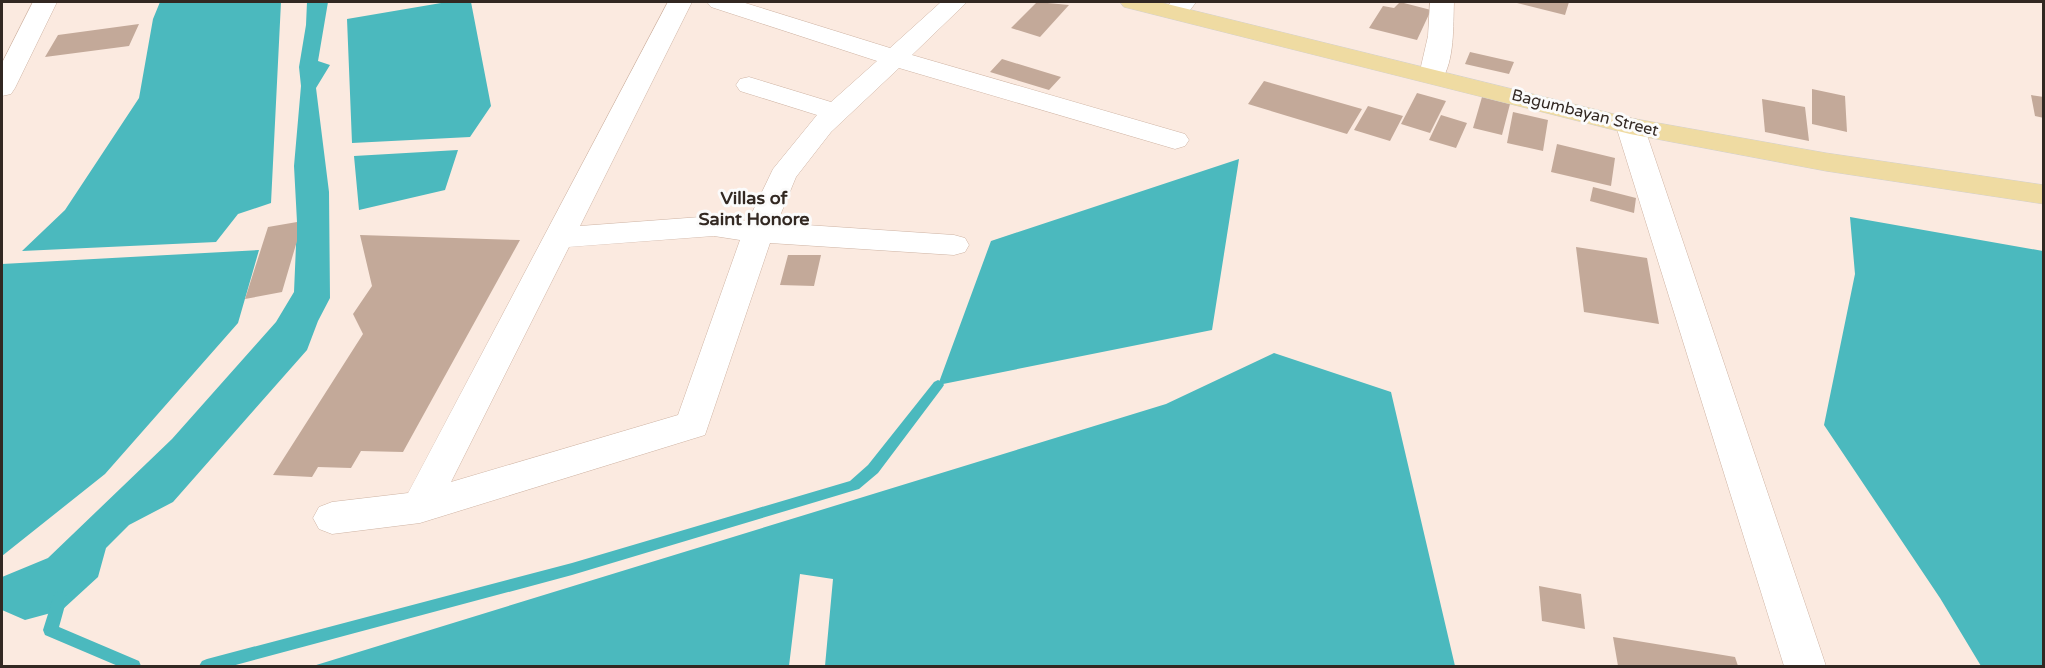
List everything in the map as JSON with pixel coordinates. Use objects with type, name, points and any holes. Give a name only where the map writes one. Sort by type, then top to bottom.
[{"type":"main road","name":"Bagumbayan Street","points":[[1132,2],[1179,7],[1286,42],[1432,75],[1630,126],[1826,162],[2043,195]]},
{"type":"street","points":[[2,88],[45,2]]},
{"type":"street","points":[[420,507],[556,238],[680,2]]},
{"type":"street","points":[[719,2],[894,58],[1175,140]]},
{"type":"street","points":[[332,518],[420,507],[692,425],[758,232],[783,175],[821,126],[955,2]]},
{"type":"street","points":[[1432,75],[1440,36],[1443,2]]},
{"type":"street","points":[[749,85],[836,112]]},
{"type":"street","points":[[1630,126],[1805,666]]},
{"type":"street","points":[[556,238],[714,226],[758,232],[954,246]]},
{"type":"water","points":[[160,2],[281,2],[271,203],[238,214],[216,242],[22,251],[65,210],[139,98],[153,19]]},
{"type":"water","points":[[307,2],[328,2],[318,61],[330,65],[316,88],[329,192],[330,298],[307,350],[173,502],[129,525],[106,548],[98,577],[62,610],[25,620],[2,610],[2,577],[48,558],[172,439],[276,322],[294,292],[297,222],[294,166],[301,86],[299,67],[306,25]]},
{"type":"water","points":[[447,2],[471,2],[491,106],[470,137],[352,143],[347,19]]},
{"type":"water","points":[[458,150],[445,190],[359,210],[354,156]]},
{"type":"water","points":[[1239,159],[1212,330],[938,385],[991,241]]},
{"type":"water","points":[[1850,217],[2043,251],[2043,666],[1981,666],[1940,598],[1824,425],[1855,274]]},
{"type":"water","points":[[259,250],[238,323],[105,474],[2,556],[2,264]]},
{"type":"water","points":[[1274,353],[1391,392],[1455,666],[825,666],[833,579],[800,574],[789,666],[313,666],[1166,404]]},
{"type":"building","points":[[1037,2],[1069,5],[1040,37],[1011,28]]},
{"type":"building","points":[[1400,2],[1431,10],[1417,40],[1369,28],[1383,6],[1394,8]]},
{"type":"building","points":[[1513,2],[1569,2],[1565,15]]},
{"type":"building","points":[[139,24],[129,46],[45,57],[58,35]]},
{"type":"building","points":[[1470,52],[1514,62],[1509,74],[1465,64]]},
{"type":"building","points":[[1002,59],[1061,77],[1049,90],[990,72]]},
{"type":"building","points":[[1264,81],[1362,109],[1347,134],[1248,104]]},
{"type":"building","points":[[1812,89],[1845,96],[1847,132],[1812,124]]},
{"type":"building","points":[[1417,93],[1446,101],[1430,133],[1401,124]]},
{"type":"building","points":[[2031,95],[2044,97],[2044,118],[2035,116]]},
{"type":"building","points":[[1482,97],[1510,104],[1502,135],[1473,128]]},
{"type":"building","points":[[1762,99],[1805,107],[1809,141],[1765,132]]},
{"type":"building","points":[[1368,106],[1403,116],[1390,141],[1354,130]]},
{"type":"building","points":[[1513,112],[1548,120],[1543,151],[1507,143]]},
{"type":"building","points":[[1441,115],[1467,123],[1456,148],[1429,140]]},
{"type":"building","points":[[1557,144],[1615,158],[1611,186],[1551,172]]},
{"type":"building","points":[[1593,187],[1636,198],[1634,213],[1590,201]]},
{"type":"building","points":[[297,222],[297,241],[282,292],[245,299],[268,227]]},
{"type":"building","points":[[360,235],[520,240],[403,452],[361,451],[351,468],[318,467],[312,477],[273,475],[363,334],[353,314],[372,286]]},
{"type":"building","points":[[1576,247],[1647,258],[1659,324],[1584,312]]},
{"type":"building","points":[[788,255],[821,255],[814,286],[780,285]]},
{"type":"building","points":[[1539,586],[1581,594],[1585,629],[1542,621]]},
{"type":"building","points":[[1613,637],[1735,657],[1738,666],[1618,666]]},
{"type":"waterway","points":[[207,666],[572,569],[854,485],[873,469],[938,385]]},
{"type":"waterway","points":[[60,598],[50,630],[134,666]]},
{"type":"district","name":"Villas of Saint Honore","points":[[754,208]]}]
